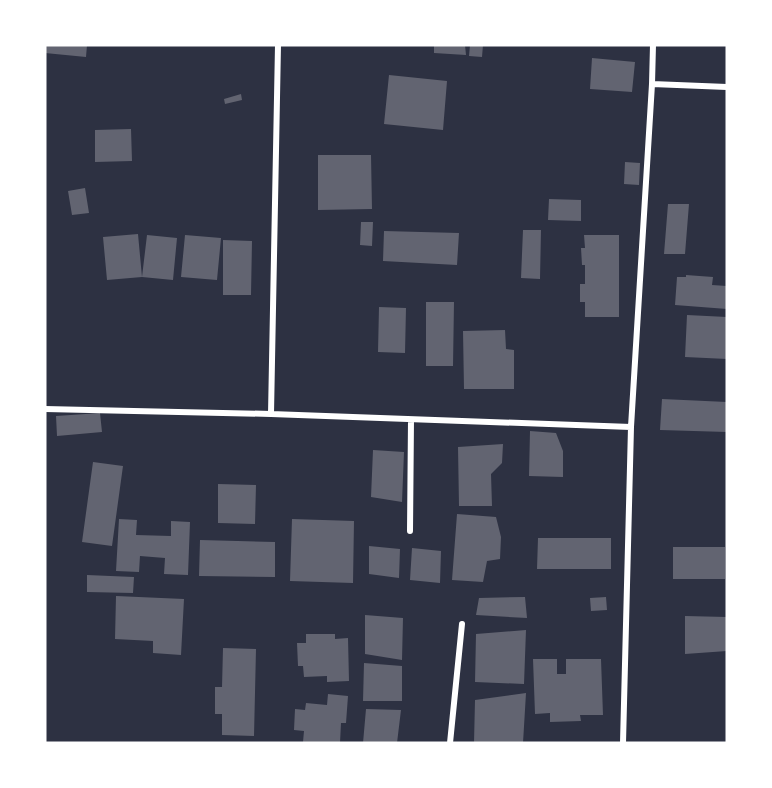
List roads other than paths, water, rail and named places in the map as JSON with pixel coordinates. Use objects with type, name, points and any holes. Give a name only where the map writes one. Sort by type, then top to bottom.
[{"type":"street","points":[[271,414],[278,45]]},
{"type":"street","points":[[623,743],[630,428],[653,45]]},
{"type":"street","points":[[652,84],[727,87]]},
{"type":"street","points":[[45,410],[271,414],[630,428]]},
{"type":"street","points":[[410,531],[411,420]]},
{"type":"street","points":[[450,743],[462,624]]}]
